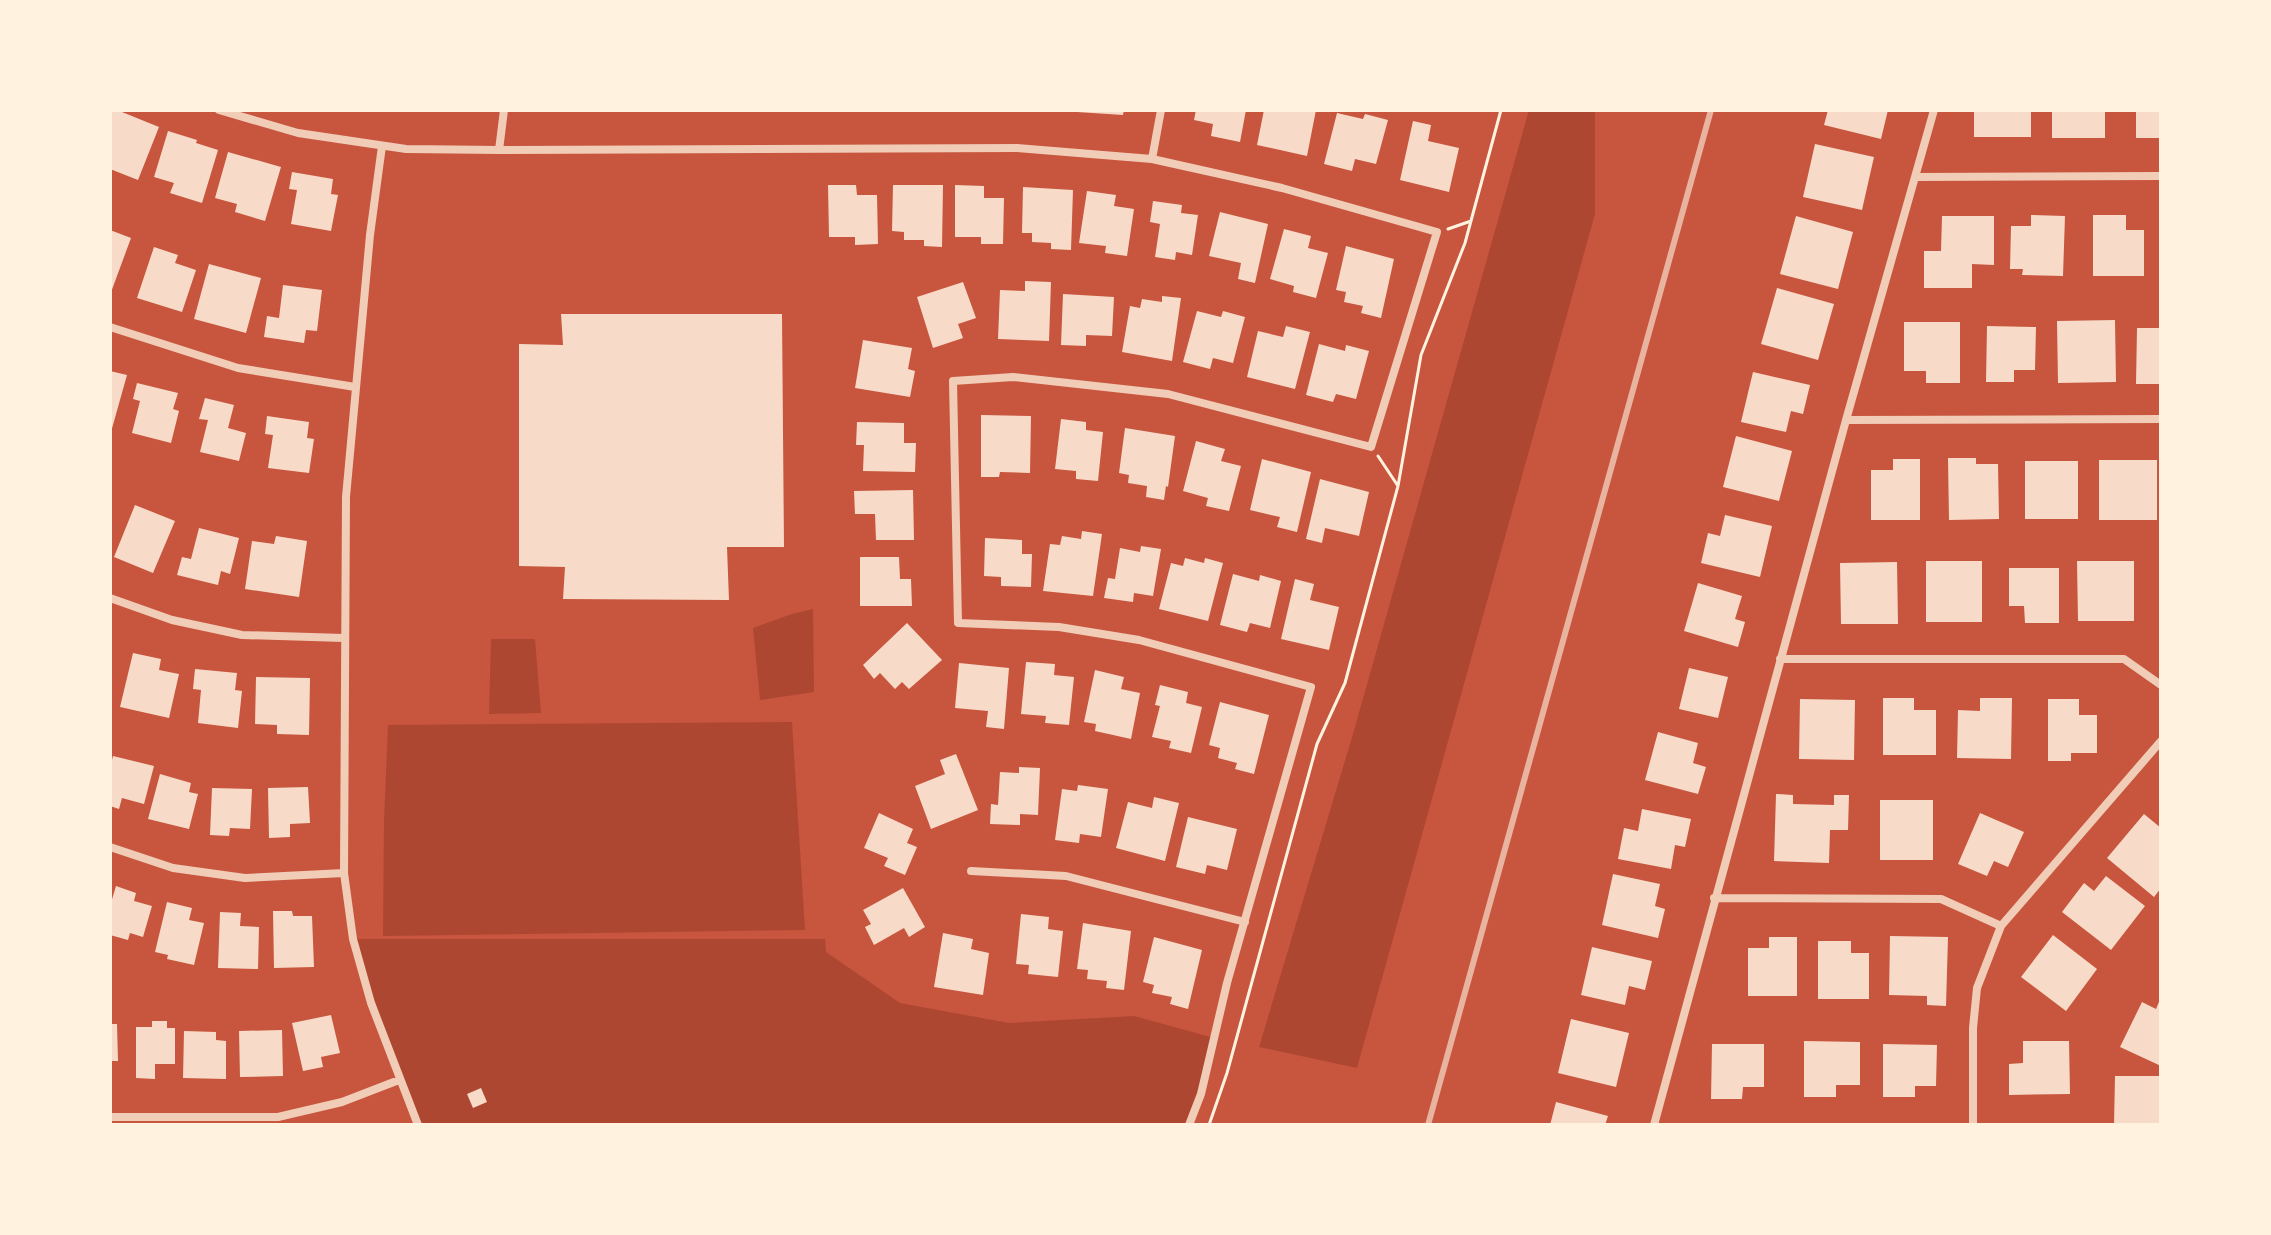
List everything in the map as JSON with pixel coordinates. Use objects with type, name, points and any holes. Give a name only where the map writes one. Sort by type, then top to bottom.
[{"type":"street","points":[[219,110],[298,133],[382,146],[499,150],[1017,148],[1152,159],[1282,188],[1437,232],[1371,447],[1168,394],[1013,377],[953,381],[958,623],[1059,627],[1139,640],[1311,687],[1227,983],[1201,1094],[1189,1125]]},
{"type":"street","points":[[499,150],[504,110]]},
{"type":"street","points":[[1152,159],[1161,110]]},
{"type":"street","points":[[1654,1125],[1714,898],[1934,110]]},
{"type":"street","points":[[382,146],[370,235],[346,497],[344,873],[353,939],[371,1003],[418,1125]]},
{"type":"street","points":[[1916,177],[2161,176]]},
{"type":"street","points":[[110,327],[238,368],[355,387]]},
{"type":"street","points":[[1846,420],[2161,419]]},
{"type":"street","points":[[110,598],[172,620],[242,635],[344,638]]},
{"type":"street","points":[[1780,659],[2124,659],[2161,685]]},
{"type":"street","points":[[1973,1125],[1973,1028],[1977,988],[2001,926],[2161,741]]},
{"type":"street","points":[[110,847],[173,868],[245,878],[344,873]]},
{"type":"street","points":[[971,871],[1066,876],[1245,922]]},
{"type":"street","points":[[1714,898],[1941,899],[2001,926]]},
{"type":"street","points":[[110,1117],[278,1117],[342,1102],[399,1080]]},
{"type":"path","points":[[1209,1125],[1235,1043],[1317,744],[1345,683],[1398,486],[1421,355],[1465,243],[1501,110]]},
{"type":"path","points":[[1437,232],[1471,221]]},
{"type":"path","points":[[1371,447],[1398,486]]},
{"type":"shaded area","points":[[1529,110],[1595,110],[1595,214],[1357,1068],[1259,1047],[1353,734]]},
{"type":"shaded area","points":[[813,609],[814,692],[760,700],[753,628]]},
{"type":"shaded area","points":[[491,639],[535,639],[541,713],[489,714]]},
{"type":"shaded area","points":[[792,722],[805,930],[383,936],[388,725]]},
{"type":"shaded area","points":[[353,939],[825,939],[826,952],[900,1003],[1009,1023],[1134,1016],[1214,1038],[1189,1125],[418,1125]]},
{"type":"building","points":[[110,110],[159,127],[138,180],[110,169]]},
{"type":"building","points":[[1077,110],[1124,110],[1123,115]]},
{"type":"building","points":[[1196,110],[1246,110],[1240,142],[1211,136],[1213,124],[1194,120]]},
{"type":"building","points":[[1264,110],[1316,110],[1307,156],[1257,145]]},
{"type":"building","points":[[1828,110],[1888,110],[1881,139],[1824,125]]},
{"type":"building","points":[[1974,110],[2031,110],[2031,137],[1974,137]]},
{"type":"building","points":[[2052,110],[2105,110],[2105,138],[2052,138]]},
{"type":"building","points":[[2136,110],[2161,110],[2161,138],[2136,138]]},
{"type":"building","points":[[1337,113],[1363,119],[1365,114],[1388,120],[1376,164],[1355,159],[1352,171],[1324,164]]},
{"type":"building","points":[[1413,121],[1431,125],[1428,141],[1459,148],[1449,192],[1400,180]]},
{"type":"building","points":[[168,131],[218,150],[202,203],[170,193],[174,183],[154,177]]},
{"type":"building","points":[[1815,144],[1874,157],[1862,210],[1803,197]]},
{"type":"building","points":[[228,152],[281,167],[265,221],[235,212],[237,204],[215,198]]},
{"type":"building","points":[[292,172],[333,179],[331,194],[338,195],[331,231],[291,224],[297,190],[289,189]]},
{"type":"building","points":[[828,185],[856,185],[857,195],[877,195],[878,244],[855,245],[855,237],[829,237]]},
{"type":"building","points":[[893,185],[943,185],[942,247],[924,246],[924,240],[904,240],[904,232],[892,231]]},
{"type":"building","points":[[955,185],[984,186],[984,198],[1004,198],[1003,244],[981,244],[981,237],[955,237]]},
{"type":"building","points":[[1023,187],[1073,190],[1071,250],[1051,249],[1051,243],[1032,242],[1032,233],[1022,233]]},
{"type":"building","points":[[1087,191],[1116,195],[1114,206],[1134,209],[1127,256],[1105,253],[1106,246],[1079,243]]},
{"type":"building","points":[[1153,201],[1182,205],[1181,213],[1198,215],[1192,255],[1176,252],[1175,260],[1155,257],[1160,224],[1150,222]]},
{"type":"building","points":[[1220,212],[1268,224],[1255,283],[1238,279],[1241,263],[1209,256]]},
{"type":"building","points":[[2031,215],[2065,216],[2063,276],[2022,275],[2023,269],[2010,269],[2011,226],[2031,226]]},
{"type":"building","points":[[2093,215],[2126,215],[2126,230],[2144,230],[2144,276],[2093,276]]},
{"type":"building","points":[[1796,216],[1853,232],[1838,289],[1780,274]]},
{"type":"building","points":[[1942,216],[1994,216],[1994,265],[1972,264],[1972,288],[1924,288],[1924,251],[1941,251]]},
{"type":"building","points":[[1284,229],[1311,236],[1308,248],[1328,253],[1316,298],[1293,292],[1294,286],[1270,279]]},
{"type":"building","points":[[110,230],[131,238],[110,295]]},
{"type":"building","points":[[1346,246],[1394,259],[1381,318],[1361,313],[1363,306],[1344,302],[1346,292],[1336,290]]},
{"type":"building","points":[[154,247],[178,255],[175,263],[196,270],[182,312],[137,298]]},
{"type":"building","points":[[209,264],[261,278],[246,333],[194,319]]},
{"type":"building","points":[[1025,281],[1051,282],[1049,341],[998,339],[1000,290],[1025,291]]},
{"type":"building","points":[[963,282],[976,318],[958,324],[963,338],[933,348],[917,297]]},
{"type":"building","points":[[283,285],[322,290],[317,331],[306,330],[304,343],[264,337],[267,316],[279,318]]},
{"type":"building","points":[[1777,288],[1834,304],[1818,360],[1761,344]]},
{"type":"building","points":[[1063,294],[1114,297],[1112,336],[1086,335],[1086,346],[1061,345]]},
{"type":"building","points":[[1162,296],[1181,298],[1172,361],[1122,352],[1130,306],[1140,308],[1142,299],[1162,302]]},
{"type":"building","points":[[1197,311],[1221,317],[1223,311],[1245,317],[1233,363],[1213,358],[1210,369],[1183,362]]},
{"type":"building","points":[[561,314],[782,314],[784,547],[727,547],[729,600],[563,599],[565,567],[519,566],[519,344],[563,345]]},
{"type":"building","points":[[2115,320],[2116,382],[2058,383],[2057,321]]},
{"type":"building","points":[[1904,322],[1960,322],[1960,383],[1926,383],[1926,371],[1904,371]]},
{"type":"building","points":[[1286,326],[1310,332],[1295,389],[1247,377],[1258,331],[1283,337]]},
{"type":"building","points":[[1987,326],[2036,327],[2035,370],[2014,370],[2014,382],[1986,382]]},
{"type":"building","points":[[2137,328],[2161,328],[2161,384],[2136,384]]},
{"type":"building","points":[[863,340],[912,348],[908,369],[915,371],[910,397],[855,388]]},
{"type":"building","points":[[1319,344],[1345,351],[1346,345],[1369,351],[1356,399],[1336,394],[1333,402],[1306,395]]},
{"type":"building","points":[[110,371],[127,375],[111,432],[110,431]]},
{"type":"building","points":[[1753,372],[1810,385],[1803,414],[1791,411],[1786,432],[1741,422]]},
{"type":"building","points":[[137,383],[178,393],[173,409],[179,411],[171,443],[132,433],[140,401],[133,399]]},
{"type":"building","points":[[205,398],[234,405],[228,428],[246,433],[239,461],[200,452],[208,420],[199,419]]},
{"type":"building","points":[[981,415],[1031,416],[1030,473],[1000,472],[999,477],[981,477]]},
{"type":"building","points":[[267,416],[309,422],[307,438],[314,439],[309,473],[268,468],[273,435],[265,434]]},
{"type":"building","points":[[1061,419],[1086,422],[1086,430],[1103,432],[1098,481],[1076,479],[1076,471],[1055,469]]},
{"type":"building","points":[[857,422],[904,423],[904,443],[916,443],[915,472],[863,471],[864,445],[856,445]]},
{"type":"building","points":[[1125,428],[1175,436],[1164,500],[1146,497],[1147,486],[1128,483],[1129,475],[1119,473]]},
{"type":"building","points":[[1736,436],[1792,451],[1779,501],[1723,487]]},
{"type":"building","points":[[1196,441],[1225,449],[1221,461],[1241,466],[1229,511],[1206,506],[1208,498],[1183,491]]},
{"type":"building","points":[[1948,458],[1976,458],[1976,464],[1998,464],[1999,519],[1949,520]]},
{"type":"building","points":[[1262,459],[1311,472],[1297,532],[1277,527],[1280,517],[1250,510]]},
{"type":"building","points":[[1893,459],[1920,459],[1920,520],[1871,520],[1871,470],[1893,470]]},
{"type":"building","points":[[2099,460],[2157,460],[2157,520],[2099,520]]},
{"type":"building","points":[[2025,461],[2078,461],[2078,519],[2025,519]]},
{"type":"building","points":[[1320,479],[1369,492],[1359,536],[1325,528],[1322,543],[1306,539]]},
{"type":"building","points":[[913,490],[914,540],[876,540],[875,514],[855,514],[854,491]]},
{"type":"building","points":[[135,505],[175,521],[153,573],[114,557]]},
{"type":"building","points":[[1725,515],[1772,526],[1760,577],[1701,563],[1708,533],[1720,536]]},
{"type":"building","points":[[199,528],[239,538],[230,574],[221,571],[218,585],[177,575],[182,557],[191,559]]},
{"type":"building","points":[[1082,531],[1102,534],[1093,596],[1043,591],[1050,544],[1060,545],[1062,536],[1081,539]]},
{"type":"building","points":[[276,536],[307,541],[299,597],[245,589],[252,541],[274,544]]},
{"type":"building","points":[[985,538],[1022,540],[1022,554],[1032,554],[1031,587],[1001,586],[1001,577],[984,576]]},
{"type":"building","points":[[1141,546],[1161,549],[1153,596],[1134,593],[1133,602],[1104,598],[1108,578],[1115,579],[1120,548],[1140,552]]},
{"type":"building","points":[[860,557],[899,557],[900,579],[911,579],[912,606],[860,606]]},
{"type":"building","points":[[1185,558],[1204,563],[1205,558],[1223,563],[1208,621],[1159,609],[1171,563],[1183,566]]},
{"type":"building","points":[[1926,561],[1982,561],[1982,622],[1926,622]]},
{"type":"building","points":[[2077,561],[2134,561],[2134,621],[2078,621]]},
{"type":"building","points":[[1897,562],[1898,624],[1841,624],[1840,563]]},
{"type":"building","points":[[2009,568],[2059,568],[2059,623],[2025,623],[2024,606],[2009,606]]},
{"type":"building","points":[[1233,574],[1259,581],[1260,575],[1281,581],[1270,628],[1250,623],[1247,632],[1220,625]]},
{"type":"building","points":[[1295,579],[1314,584],[1310,600],[1339,607],[1329,650],[1281,639]]},
{"type":"building","points":[[1698,583],[1742,596],[1735,619],[1745,622],[1738,647],[1684,631]]},
{"type":"building","points":[[907,623],[942,660],[909,689],[902,682],[895,689],[880,673],[874,679],[863,665]]},
{"type":"building","points":[[133,653],[161,659],[159,670],[179,674],[169,718],[120,707]]},
{"type":"building","points":[[1026,662],[1055,664],[1054,675],[1074,677],[1069,725],[1045,723],[1046,716],[1021,714]]},
{"type":"building","points":[[959,663],[1009,668],[1004,729],[986,727],[988,711],[955,708]]},
{"type":"building","points":[[1689,668],[1728,677],[1718,718],[1679,709]]},
{"type":"building","points":[[195,669],[237,673],[235,690],[242,691],[238,728],[198,723],[201,690],[193,689]]},
{"type":"building","points":[[1095,670],[1124,677],[1121,689],[1140,693],[1131,739],[1095,731],[1096,724],[1084,722]]},
{"type":"building","points":[[256,677],[310,678],[309,735],[277,734],[277,725],[255,724]]},
{"type":"building","points":[[1160,685],[1188,692],[1186,703],[1202,707],[1191,753],[1169,748],[1171,741],[1152,737],[1160,706],[1155,705]]},
{"type":"building","points":[[1883,698],[1914,698],[1914,710],[1936,710],[1936,755],[1883,755]]},
{"type":"building","points":[[1980,698],[2012,698],[2011,759],[1957,758],[1958,710],[1980,711]]},
{"type":"building","points":[[1800,699],[1855,700],[1854,760],[1799,759]]},
{"type":"building","points":[[2048,699],[2079,699],[2079,715],[2097,715],[2097,753],[2071,753],[2071,761],[2048,761]]},
{"type":"building","points":[[1220,702],[1269,715],[1254,774],[1235,769],[1237,763],[1218,758],[1220,748],[1209,745]]},
{"type":"building","points":[[1658,732],[1698,743],[1693,763],[1706,767],[1698,794],[1645,780]]},
{"type":"building","points":[[956,754],[978,810],[931,829],[915,786],[945,774],[940,760]]},
{"type":"building","points":[[113,756],[154,766],[144,804],[122,798],[119,809],[110,806]]},
{"type":"building","points":[[1019,767],[1040,768],[1038,815],[1020,814],[1020,825],[990,824],[991,804],[998,805],[1000,772],[1019,773]]},
{"type":"building","points":[[160,774],[191,783],[189,792],[198,794],[189,829],[148,819]]},
{"type":"building","points":[[1078,785],[1108,789],[1101,837],[1080,834],[1079,843],[1055,840],[1062,789],[1077,791]]},
{"type":"building","points":[[308,787],[310,823],[290,824],[290,837],[269,838],[268,788]]},
{"type":"building","points":[[212,788],[252,789],[250,829],[230,828],[229,836],[210,835]]},
{"type":"building","points":[[1776,794],[1793,795],[1793,804],[1834,805],[1834,795],[1849,795],[1848,830],[1830,830],[1829,863],[1774,861]]},
{"type":"building","points":[[1154,797],[1179,803],[1165,861],[1116,848],[1128,802],[1152,808]]},
{"type":"building","points":[[1880,800],[1933,800],[1933,860],[1880,860]]},
{"type":"building","points":[[1642,809],[1691,819],[1685,847],[1675,845],[1671,869],[1618,859],[1624,828],[1638,831]]},
{"type":"building","points":[[879,813],[913,829],[907,843],[917,847],[905,875],[884,866],[888,858],[864,848]]},
{"type":"building","points":[[1980,813],[2024,832],[2008,867],[1994,861],[1987,876],[1958,864]]},
{"type":"building","points":[[2144,814],[2161,828],[2161,888],[2154,897],[2107,858]]},
{"type":"building","points":[[1188,817],[1237,829],[1227,870],[1207,865],[1205,874],[1176,867]]},
{"type":"building","points":[[1613,874],[1660,884],[1655,906],[1665,909],[1658,938],[1602,925]]},
{"type":"building","points":[[2106,876],[2145,906],[2111,950],[2062,912],[2084,883],[2094,891]]},
{"type":"building","points":[[116,886],[136,893],[134,901],[152,906],[143,937],[130,933],[128,940],[110,935],[110,906]]},
{"type":"building","points":[[903,888],[925,927],[909,937],[904,928],[874,945],[865,927],[871,924],[863,910]]},
{"type":"building","points":[[167,902],[192,908],[189,920],[204,923],[194,965],[167,959],[168,955],[155,952]]},
{"type":"building","points":[[273,911],[292,911],[293,916],[312,916],[314,967],[274,968]]},
{"type":"building","points":[[220,912],[241,913],[240,926],[259,927],[258,969],[218,968]]},
{"type":"building","points":[[1021,914],[1049,917],[1048,929],[1063,931],[1058,977],[1028,974],[1029,965],[1016,964]]},
{"type":"building","points":[[1083,923],[1131,931],[1124,990],[1106,988],[1107,981],[1087,979],[1088,970],[1077,969]]},
{"type":"building","points":[[943,933],[973,939],[971,949],[989,953],[983,995],[934,987]]},
{"type":"building","points":[[2053,935],[2097,969],[2066,1011],[2021,977]]},
{"type":"building","points":[[1890,936],[1948,937],[1946,1006],[1927,1005],[1927,996],[1889,995]]},
{"type":"building","points":[[1154,937],[1202,950],[1188,1009],[1170,1004],[1172,997],[1152,993],[1154,985],[1143,982]]},
{"type":"building","points":[[1769,937],[1797,937],[1797,996],[1748,996],[1748,948],[1769,948]]},
{"type":"building","points":[[1818,941],[1851,941],[1851,953],[1869,953],[1869,999],[1818,999]]},
{"type":"building","points":[[1592,947],[1652,961],[1645,990],[1629,986],[1625,1005],[1581,995]]},
{"type":"building","points":[[2161,997],[2161,1066],[2120,1047],[2142,1002],[2156,1009]]},
{"type":"building","points":[[331,1015],[340,1053],[321,1057],[323,1067],[303,1071],[292,1023]]},
{"type":"building","points":[[1571,1019],[1629,1033],[1616,1087],[1558,1073]]},
{"type":"building","points":[[152,1021],[167,1021],[167,1028],[175,1028],[175,1064],[155,1064],[155,1079],[136,1078],[136,1027],[152,1027]]},
{"type":"building","points":[[110,1024],[117,1024],[118,1061],[110,1061]]},
{"type":"building","points":[[282,1030],[283,1076],[240,1077],[239,1031]]},
{"type":"building","points":[[184,1031],[216,1032],[216,1040],[226,1041],[226,1079],[183,1078]]},
{"type":"building","points":[[1804,1041],[1860,1042],[1860,1085],[1836,1085],[1836,1097],[1804,1097]]},
{"type":"building","points":[[2023,1041],[2069,1041],[2070,1094],[2009,1095],[2009,1064],[2023,1063]]},
{"type":"building","points":[[1712,1044],[1764,1044],[1764,1087],[1743,1087],[1742,1099],[1711,1099]]},
{"type":"building","points":[[1883,1044],[1937,1045],[1936,1086],[1915,1086],[1915,1097],[1883,1097]]},
{"type":"building","points":[[2115,1076],[2161,1076],[2161,1125],[2114,1125]]},
{"type":"building","points":[[481,1088],[487,1102],[473,1108],[467,1094]]},
{"type":"building","points":[[1556,1102],[1608,1116],[1605,1125],[1550,1125]]},
{"type":"railway","points":[[1428,1125],[1711,110]]}]
